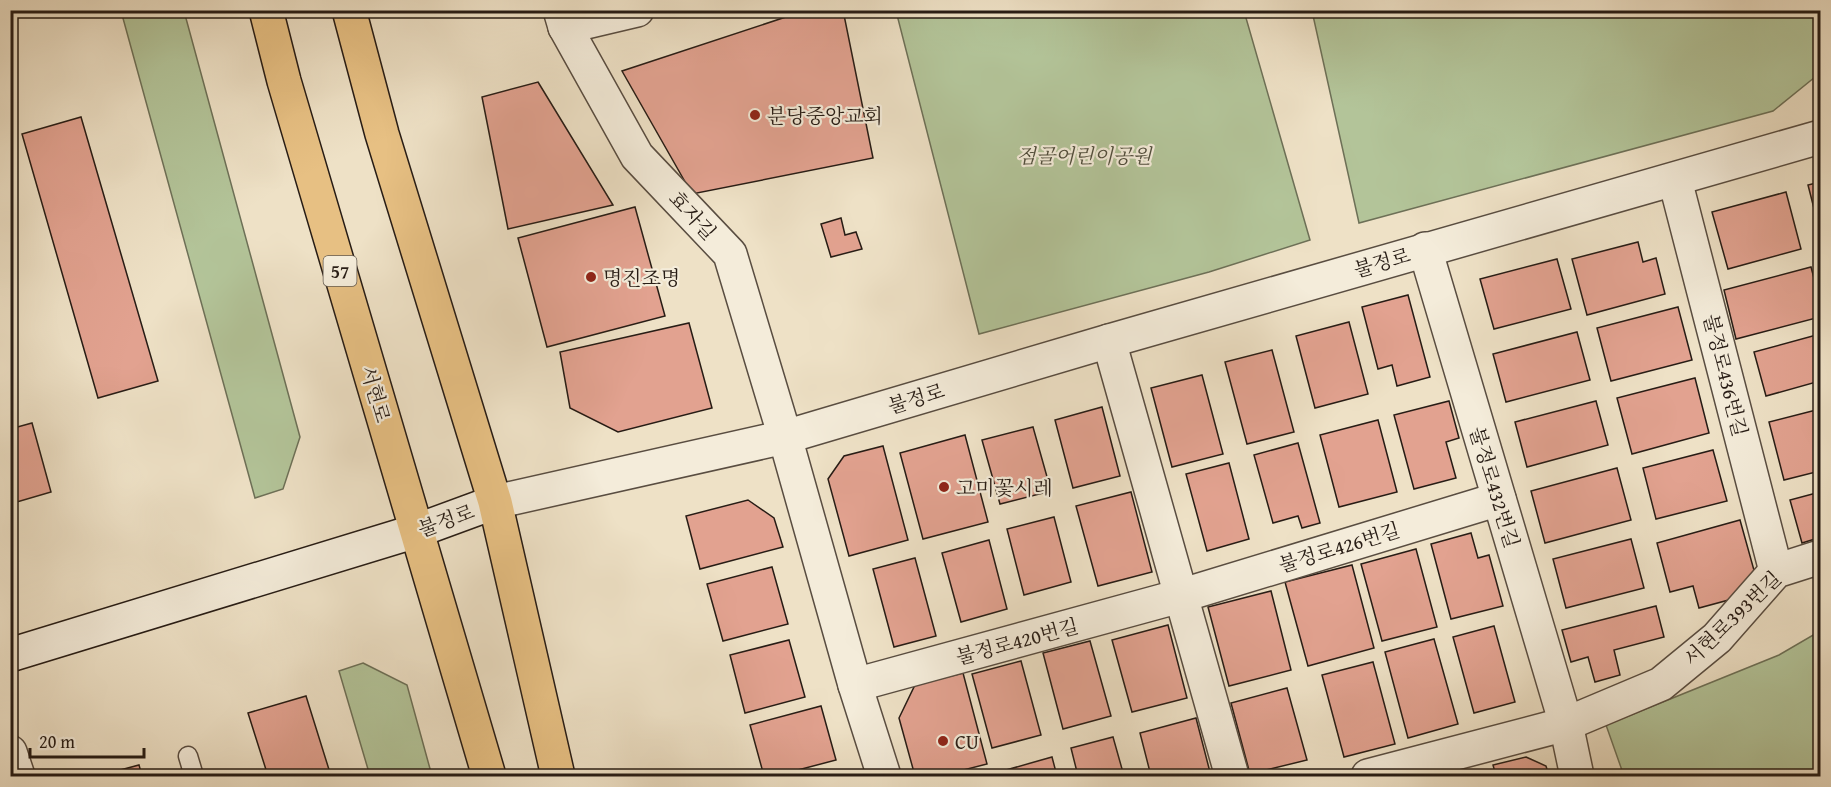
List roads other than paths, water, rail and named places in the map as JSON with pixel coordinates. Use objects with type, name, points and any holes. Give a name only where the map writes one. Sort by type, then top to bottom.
[{"type":"main road","name":"서현로","points":[[266,10],[284,81],[489,777]]},
{"type":"main road","points":[[349,10],[382,134],[495,502],[558,777]]},
{"type":"street","points":[[562,19],[637,10]]},
{"type":"street","name":"효자길","points":[[562,19],[637,156],[730,254],[785,437]]},
{"type":"street","name":"불정로","points":[[10,655],[416,531],[495,502],[785,437],[1425,249],[1821,137]]},
{"type":"street","name":"불정로436번길","points":[[1675,180],[1776,571]]},
{"type":"street","name":"불정로432번길","points":[[1425,249],[1566,724]]},
{"type":"street","points":[[1109,341],[1232,777]]},
{"type":"street","points":[[785,437],[855,686],[884,777]]},
{"type":"street","name":"불정로426번길","points":[[1180,596],[1498,499]]},
{"type":"street","name":"서현로393번길","points":[[1566,724],[1660,684],[1717,638],[1776,571],[1821,557]]},
{"type":"street","name":"불정로420번길","points":[[855,686],[1180,596]]},
{"type":"street","points":[[1368,777],[1566,724],[1577,777]]},
{"type":"street","points":[[10,752],[18,777]]},
{"type":"lane","points":[[188,756],[194,777]]},
{"type":"place","name":"분당중앙교회","points":[[755,115]]},
{"type":"place","name":"명진조명","points":[[591,277]]},
{"type":"place","name":"고미꽃시레","points":[[944,487]]},
{"type":"place","name":"CU","points":[[943,741]]},
{"type":"park label","name":"점골어린이공원","points":[[1084,155]]}]
